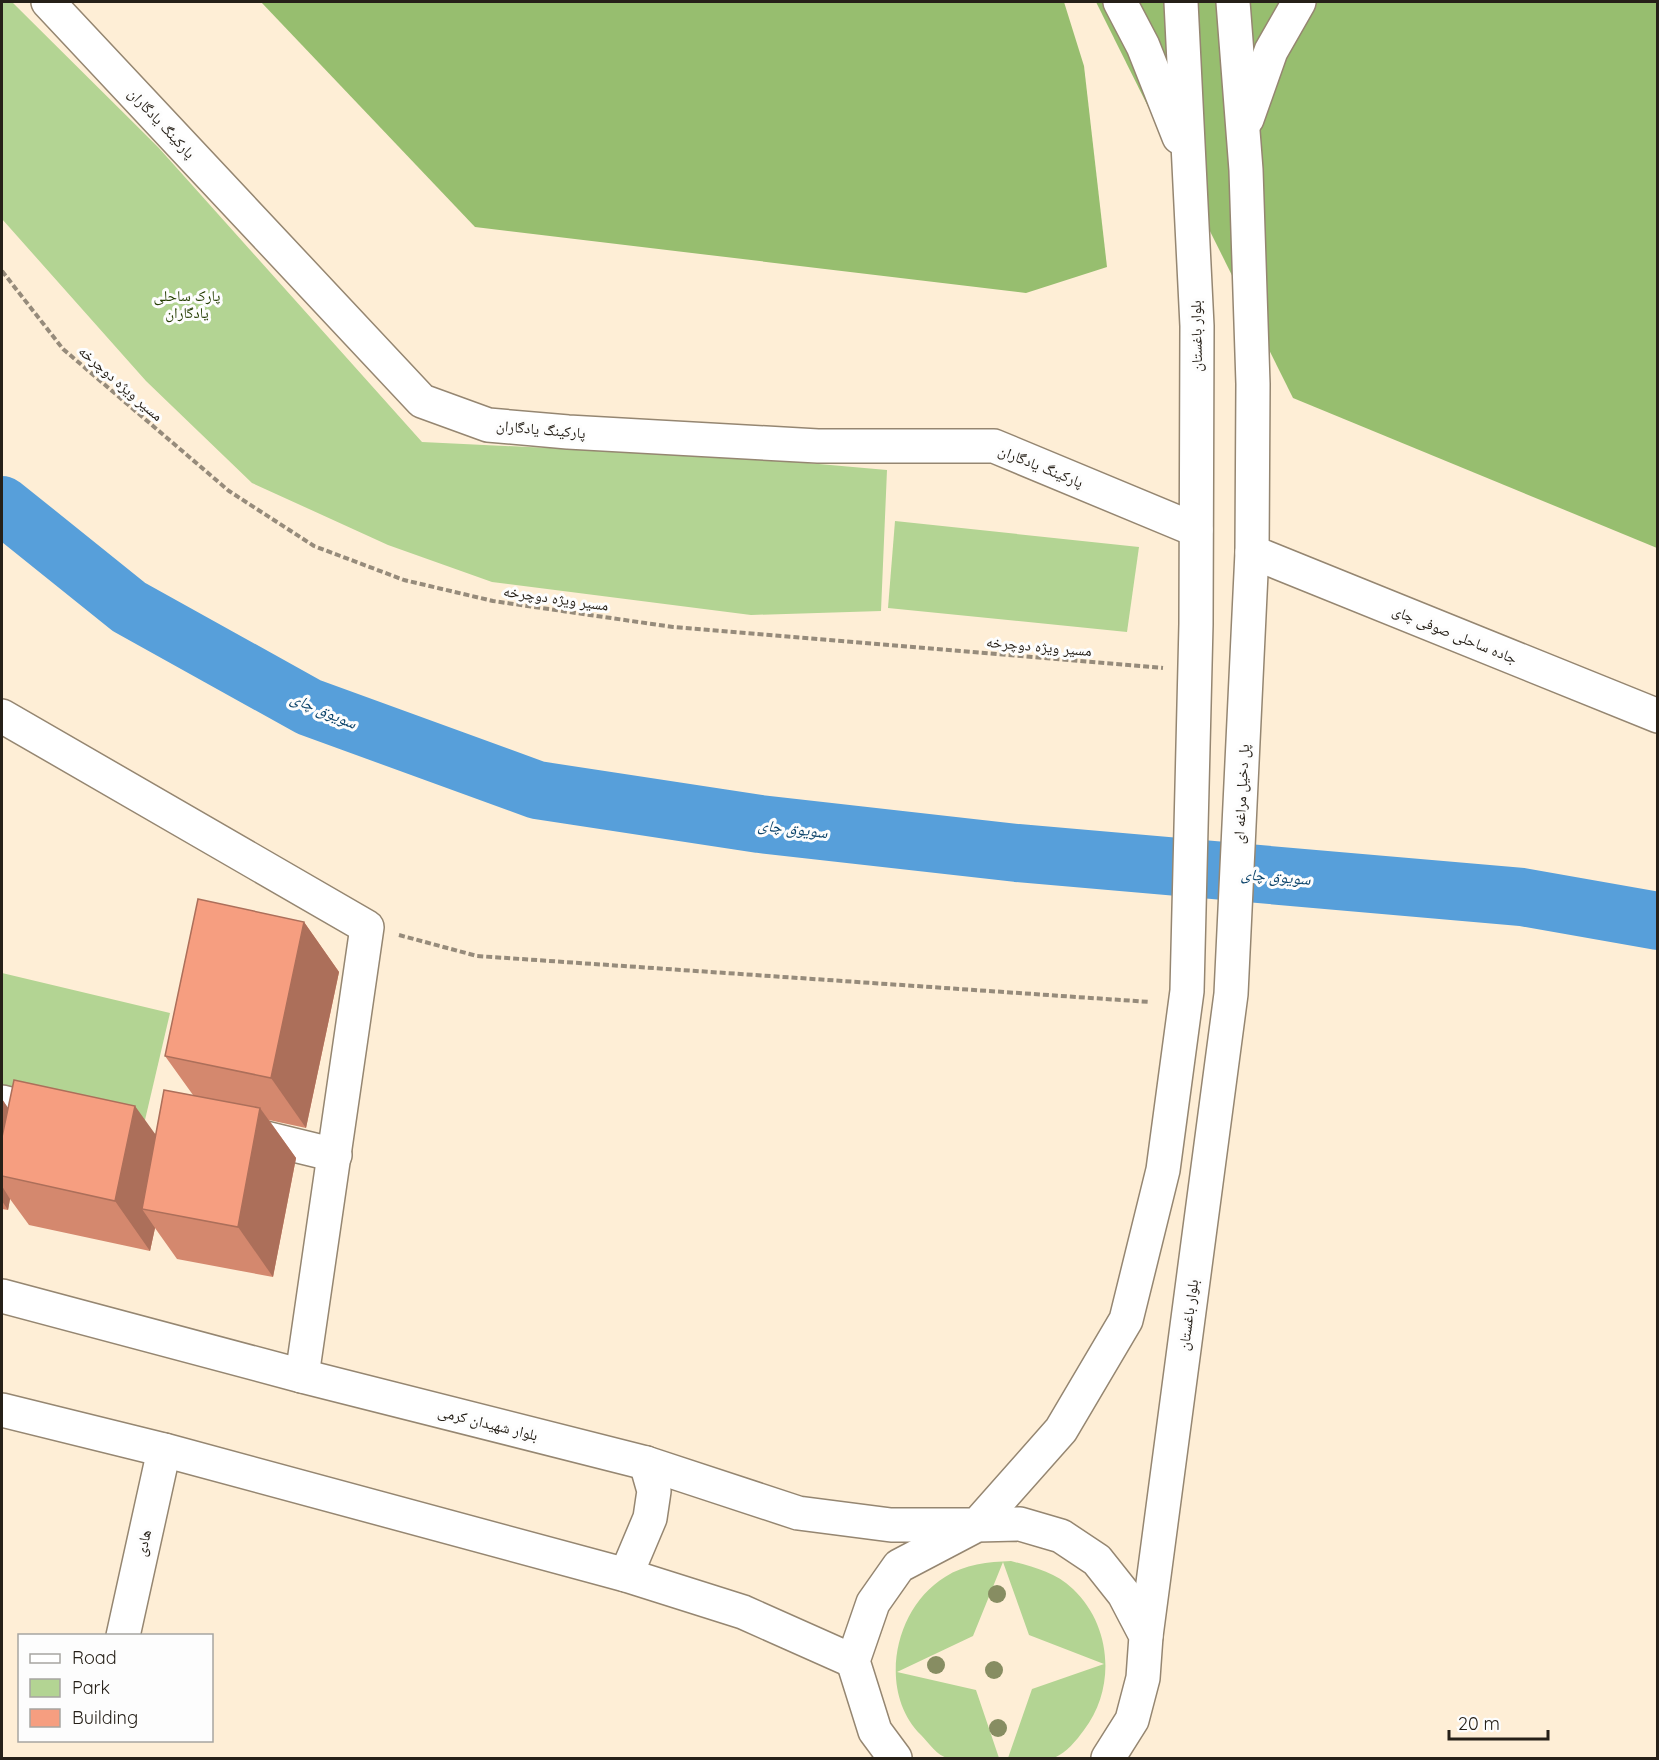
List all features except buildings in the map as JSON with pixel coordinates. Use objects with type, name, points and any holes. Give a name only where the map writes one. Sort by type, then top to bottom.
[{"type":"main road","name":"پارکینگ یادگاران","points":[[48,2],[422,401],[488,425],[557,431],[818,446],[994,446],[1196,530]]},
{"type":"main road","points":[[1120,2],[1143,46],[1190,164]]},
{"type":"main road","name":"بلوار باغستان","points":[[1181,2],[1197,326],[1196,530],[1182,670]]},
{"type":"main road","points":[[1233,2],[1243,132],[1253,384],[1252,552]]},
{"type":"main road","points":[[1243,132],[1271,51],[1299,2]]},
{"type":"main road","name":"پل دخیل مراغه ای","points":[[1231,994],[1252,552]]},
{"type":"main road","name":"جاده ساحلی صوفی چای","points":[[1252,552],[1658,716]]},
{"type":"main road","points":[[895,1758],[875,1731],[853,1660],[873,1603],[899,1566],[977,1525],[1061,1430],[1126,1320],[1163,1170],[1187,992],[1182,670]]},
{"type":"main road","points":[[2,716],[367,927],[302,1376]]},
{"type":"main road","name":"بلوار باغستان","points":[[1132,1720],[1143,1678],[1146,1636],[1231,994]]},
{"type":"main road","points":[[2,1102],[82,1122]]},
{"type":"main road","points":[[213,1126],[334,1155]]},
{"type":"main road","name":"بلوار شهیدان کرمی","points":[[2,1296],[302,1376],[646,1463],[798,1513],[891,1526],[1020,1524],[1061,1536],[1097,1560],[1124,1594],[1146,1636]]},
{"type":"main road","points":[[2,1410],[164,1450],[626,1575],[743,1612],[853,1660]]},
{"type":"main road","name":"هادی","points":[[123,1634],[164,1450]]},
{"type":"main road","points":[[626,1575],[650,1518],[654,1491],[646,1463]]},
{"type":"main road","points":[[1108,1758],[1132,1720]]},
{"type":"main road","points":[[1129,1758],[1132,1720]]},
{"type":"path","name":"مسیر ویژه دوچرخه","points":[[2,271],[63,349],[229,491],[314,546],[404,580],[493,601],[673,627],[1182,670]]},
{"type":"path","points":[[367,927],[477,956],[1150,1002]]},
{"type":"green space","name":"پارک ساحلی یادگاران","points":[[2,2],[12,2],[158,147],[422,442],[739,457],[887,470],[881,611],[751,615],[492,582],[388,545],[252,483],[146,381],[2,219]]},
{"type":"green space","points":[[261,2],[1064,2],[1084,66],[1107,267],[1026,293],[475,227]]},
{"type":"green space","points":[[1096,2],[1657,2],[1657,548],[1293,398]]},
{"type":"green space","points":[[895,521],[1139,547],[1127,632],[888,608]]},
{"type":"green space","points":[[2,973],[170,1013],[145,1120],[2,1086]]},
{"type":"green space","points":[[1011,1561],[1059,1578],[1086,1604],[1096,1621],[1102,1639],[1105,1658],[1105,1677],[1101,1695],[1084,1730],[1063,1753],[1050,1759],[1008,1758],[1032,1689],[1104,1664],[1029,1635],[1003,1562],[973,1636],[897,1672],[976,1690],[999,1758],[954,1759],[944,1757],[930,1745],[907,1717],[899,1696],[896,1674],[897,1651],[903,1629],[914,1609],[928,1591],[945,1577],[969,1566]]},
{"type":"waterway","name":"سویوق چای","points":[[2,505],[129,607],[309,707],[537,790],[760,824],[1017,853],[1522,897],[1658,921]]}]
